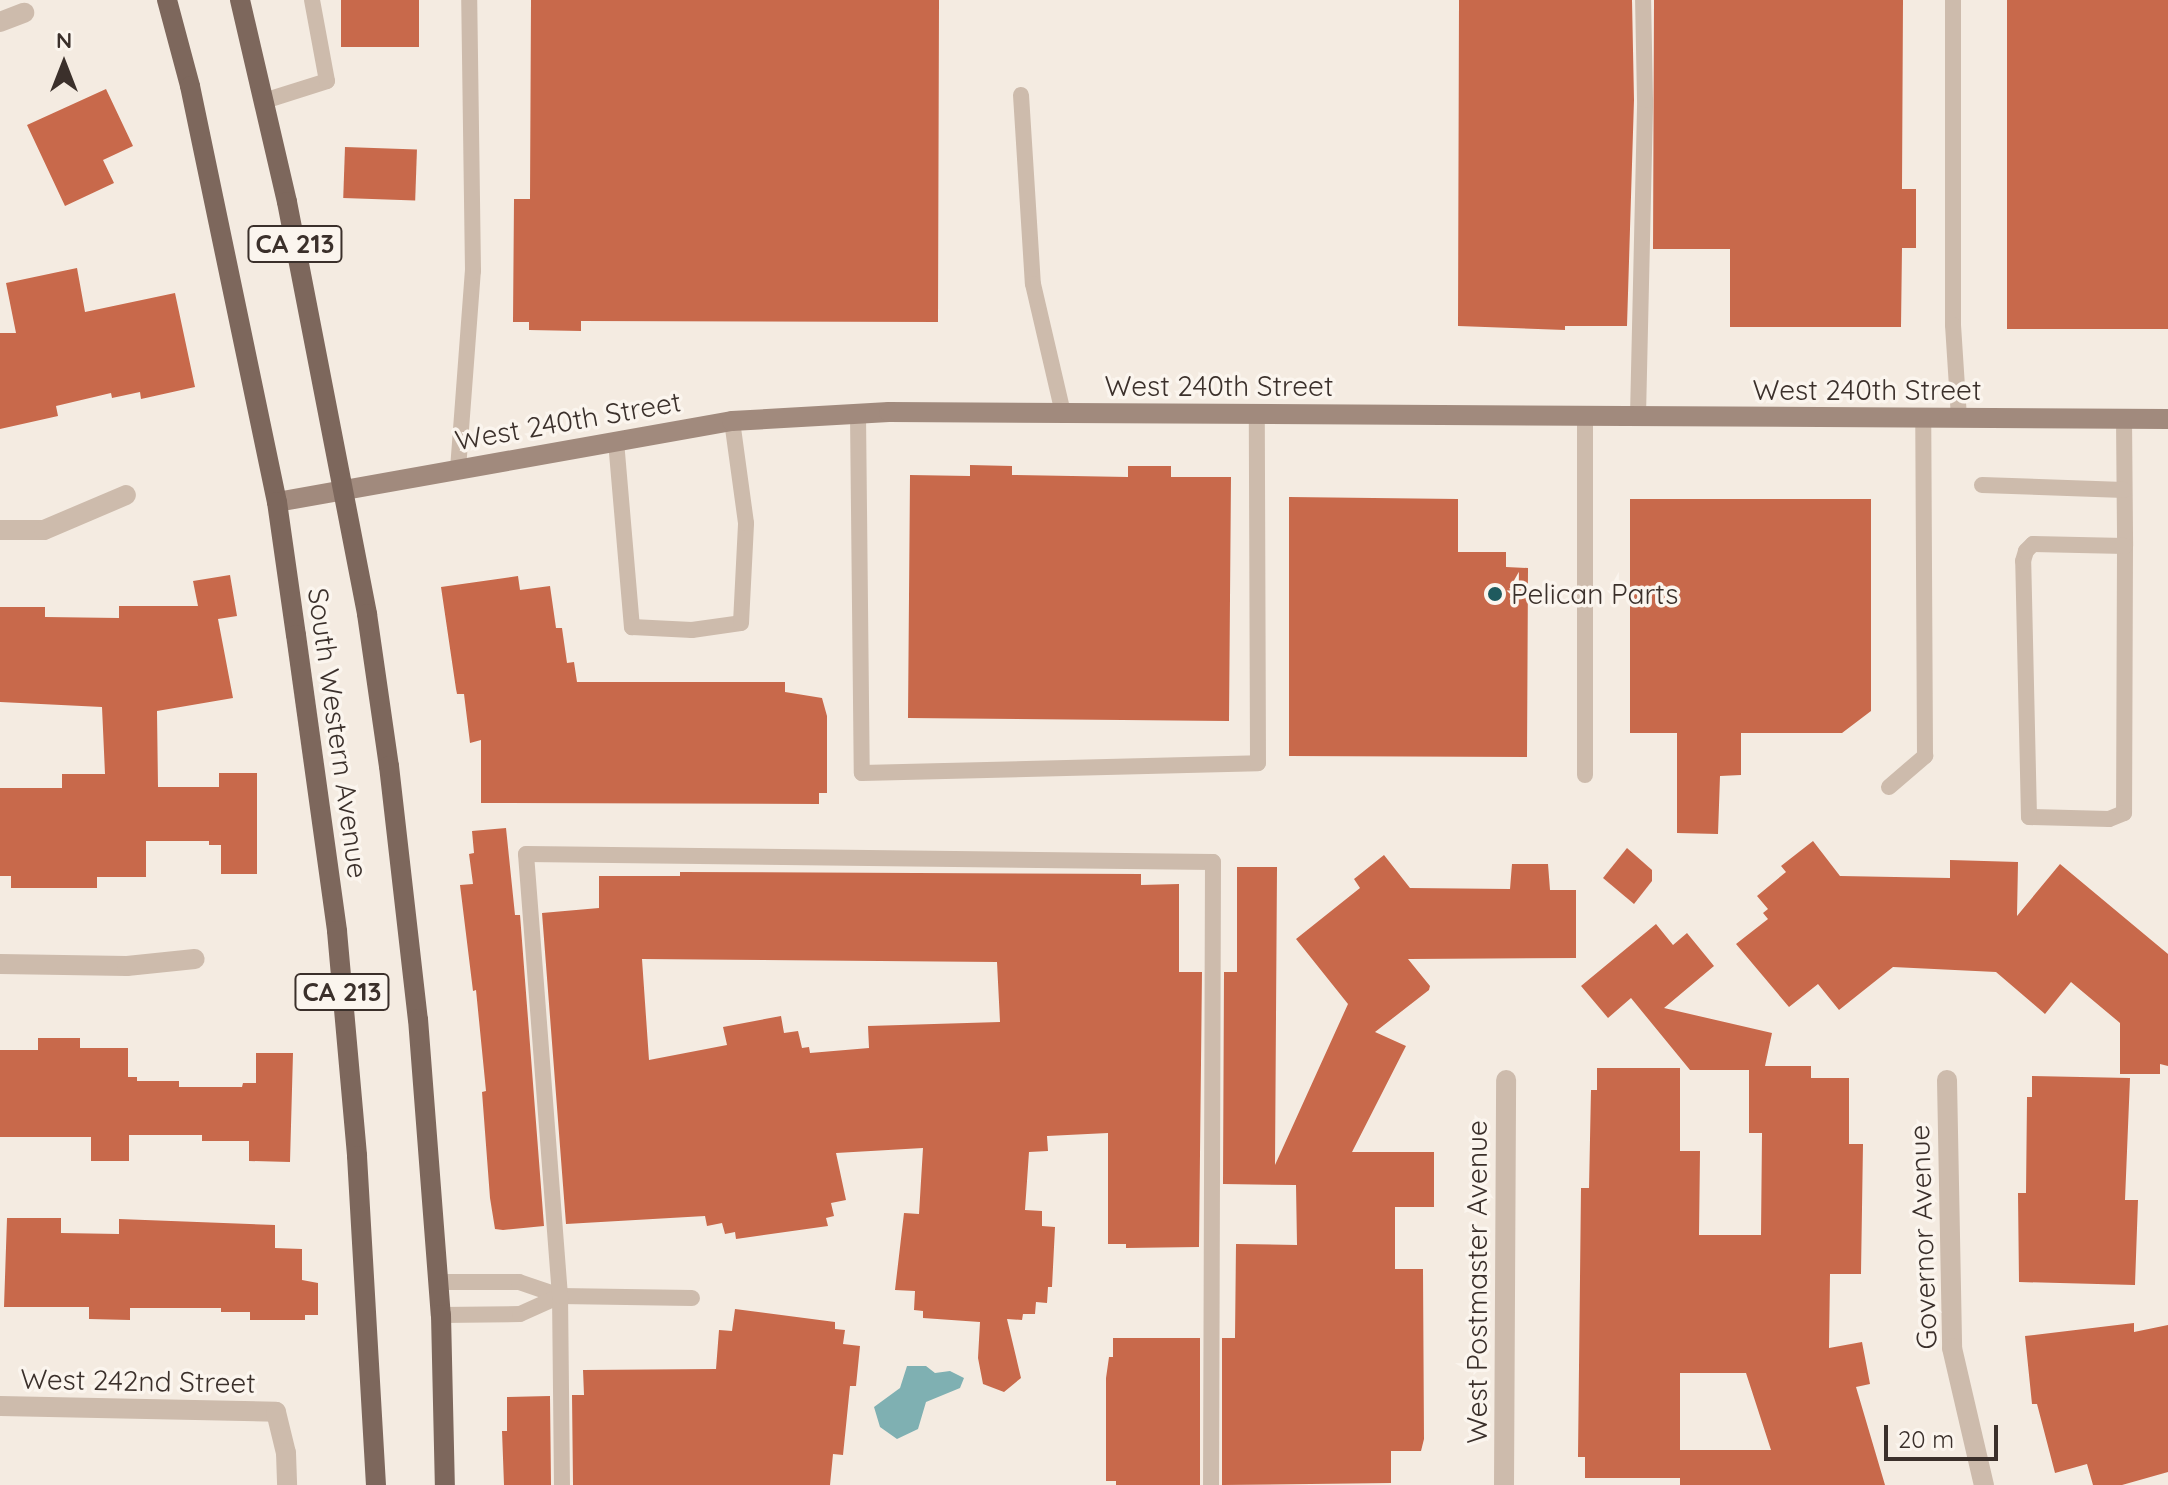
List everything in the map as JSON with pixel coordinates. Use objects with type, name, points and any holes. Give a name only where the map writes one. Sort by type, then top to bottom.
[{"type":"main road","name":"South Western Avenue","points":[[167,0],[190,86],[277,502],[337,931],[357,1156],[376,1485]]},
{"type":"main road","name":"South Western Avenue","points":[[240,0],[264,101],[343,489],[367,614],[389,766],[418,1019],[441,1315],[445,1485]]},
{"type":"street","points":[[0,22],[24,13]]},
{"type":"street","name":"West 240th Street","points":[[277,502],[732,421],[858,414],[2168,419]]},
{"type":"street","points":[[0,530],[44,530],[126,495]]},
{"type":"street","points":[[0,964],[127,966],[195,959]]},
{"type":"street","name":"West Postmaster Avenue","points":[[1504,1485],[1506,1080]]},
{"type":"street","name":"Governor Avenue","points":[[1947,1080],[1952,1348],[1984,1485]]},
{"type":"street","name":"West 242nd Street","points":[[0,1406],[276,1412],[286,1453],[287,1485]]},
{"type":"lane","points":[[264,101],[327,81],[312,0]]},
{"type":"lane","points":[[458,469],[473,271],[469,0]]},
{"type":"lane","points":[[1638,416],[1645,100],[1643,0]]},
{"type":"lane","points":[[1953,0],[1953,325],[1959,418]]},
{"type":"lane","points":[[1021,95],[1033,284],[1063,413]]},
{"type":"lane","points":[[858,414],[862,773],[1258,763],[1257,414]]},
{"type":"lane","points":[[1585,416],[1585,775]]},
{"type":"lane","points":[[1889,787],[1925,756],[1923,418]]},
{"type":"lane","points":[[2124,419],[2125,546],[2124,813],[2109,819],[2029,817],[2023,561],[2026,551],[2033,544],[2125,546]]},
{"type":"lane","points":[[616,441],[632,627],[692,630],[741,623],[746,523],[732,421]]},
{"type":"lane","points":[[1982,485],[2124,490]]},
{"type":"lane","points":[[562,1485],[560,1296],[526,854],[1213,862],[1211,1485]]},
{"type":"lane","points":[[438,1282],[519,1282],[560,1296],[692,1298]]},
{"type":"lane","points":[[441,1315],[520,1314],[560,1296]]},
{"type":"water","points":[[907,1366],[926,1366],[935,1373],[950,1371],[964,1378],[960,1388],[926,1402],[918,1429],[897,1439],[880,1427],[874,1407],[900,1388]]},
{"type":"building","points":[[341,0],[419,0],[419,47],[341,47]]},
{"type":"building","points":[[531,0],[939,0],[938,322],[581,321],[581,331],[529,330],[529,322],[513,322],[514,199],[530,199]]},
{"type":"building","points":[[1459,0],[1632,0],[1634,100],[1627,326],[1565,326],[1565,330],[1458,326]]},
{"type":"building","points":[[1654,0],[1903,0],[1902,189],[1916,189],[1916,248],[1902,248],[1901,327],[1730,327],[1730,249],[1653,249]]},
{"type":"building","points":[[2007,0],[2168,0],[2168,329],[2007,329]]},
{"type":"building","points":[[106,89],[133,146],[103,160],[114,183],[65,206],[27,125]]},
{"type":"building","points":[[345,147],[417,150],[415,200],[343,198]]},
{"type":"building","points":[[77,268],[85,312],[175,293],[195,387],[141,399],[140,392],[112,398],[111,393],[56,406],[58,416],[0,429],[0,333],[16,333],[6,283]]},
{"type":"building","points":[[970,465],[1012,466],[1012,475],[1128,477],[1128,466],[1171,466],[1171,477],[1231,477],[1229,721],[908,718],[910,475],[970,476]]},
{"type":"building","points":[[1289,497],[1458,499],[1458,552],[1506,552],[1506,567],[1528,568],[1527,757],[1289,756]]},
{"type":"building","points":[[1630,499],[1871,499],[1871,711],[1842,733],[1741,733],[1741,775],[1720,776],[1718,834],[1677,833],[1677,733],[1630,733]]},
{"type":"building","points":[[230,575],[237,616],[218,619],[233,698],[157,711],[158,787],[219,787],[219,773],[257,773],[257,874],[221,874],[221,845],[209,845],[209,841],[146,841],[146,877],[97,877],[97,888],[11,888],[11,876],[0,876],[0,788],[62,788],[62,774],[105,774],[102,707],[0,702],[0,607],[45,607],[45,617],[119,618],[119,606],[198,606],[193,581]]},
{"type":"building","points":[[518,576],[520,590],[550,586],[556,628],[562,628],[567,663],[574,662],[577,682],[785,682],[785,692],[822,698],[827,716],[827,793],[819,793],[819,804],[481,803],[481,740],[470,743],[464,694],[457,694],[441,587]]},
{"type":"building","points":[[506,828],[515,915],[520,915],[544,1226],[503,1230],[495,1229],[490,1198],[482,1092],[486,1091],[476,990],[473,991],[460,885],[473,884],[469,854],[474,853],[472,831]]},
{"type":"building","points":[[1813,841],[1840,876],[1950,878],[1950,860],[2018,862],[2017,916],[2060,864],[2168,954],[2168,1066],[2160,1064],[2160,1074],[2120,1074],[2120,1023],[2071,982],[2045,1014],[1996,972],[1893,967],[1839,1010],[1818,984],[1789,1007],[1736,944],[1768,919],[1763,913],[1768,909],[1757,896],[1786,872],[1781,866]]},
{"type":"building","points":[[1627,848],[1652,870],[1652,881],[1634,904],[1603,878]]},
{"type":"building","points":[[1384,855],[1410,888],[1510,889],[1512,864],[1548,864],[1550,890],[1576,890],[1576,958],[1408,959],[1430,986],[1429,990],[1375,1032],[1406,1046],[1352,1152],[1434,1152],[1434,1207],[1395,1207],[1395,1269],[1423,1269],[1424,1439],[1421,1451],[1391,1451],[1391,1483],[1222,1485],[1222,1338],[1235,1338],[1236,1244],[1297,1245],[1296,1185],[1223,1184],[1224,972],[1237,972],[1237,867],[1277,867],[1275,1165],[1348,1004],[1296,939],[1360,888],[1354,879]]},
{"type":"building","points":[[680,872],[1141,874],[1141,885],[1179,884],[1179,972],[1202,972],[1199,1247],[1126,1248],[1126,1244],[1108,1244],[1108,1133],[1047,1136],[1048,1151],[1029,1152],[1025,1210],[1042,1211],[1042,1226],[1055,1227],[1052,1287],[1048,1287],[1047,1303],[1036,1302],[1035,1314],[1023,1314],[1022,1320],[1007,1319],[1021,1378],[1004,1392],[983,1384],[978,1358],[980,1322],[923,1318],[923,1311],[914,1310],[915,1291],[895,1290],[904,1213],[919,1214],[923,1148],[836,1153],[846,1200],[831,1203],[834,1216],[826,1218],[828,1226],[736,1239],[735,1232],[725,1234],[722,1223],[707,1226],[705,1216],[566,1224],[542,913],[599,908],[599,876],[680,876]],"holes":[[[642,959],[997,962],[1000,1022],[868,1026],[869,1048],[810,1053],[809,1047],[802,1048],[798,1031],[784,1033],[781,1016],[723,1027],[727,1045],[649,1060]]]},
{"type":"building","points":[[1656,924],[1673,945],[1687,933],[1714,966],[1664,1008],[1772,1033],[1765,1066],[1811,1066],[1811,1078],[1849,1078],[1849,1144],[1863,1144],[1861,1274],[1830,1274],[1829,1348],[1862,1342],[1870,1384],[1856,1387],[1885,1485],[1680,1485],[1680,1478],[1585,1478],[1585,1457],[1578,1457],[1581,1188],[1589,1188],[1591,1090],[1597,1090],[1597,1068],[1680,1068],[1680,1151],[1700,1151],[1699,1235],[1761,1235],[1762,1133],[1749,1133],[1749,1070],[1690,1070],[1631,998],[1608,1018],[1581,986]],"holes":[[[1680,1373],[1746,1373],[1771,1450],[1680,1450]]]},
{"type":"building","points":[[38,1038],[80,1038],[80,1048],[128,1048],[128,1077],[137,1077],[137,1081],[179,1081],[179,1087],[242,1087],[243,1083],[256,1083],[256,1053],[293,1053],[290,1162],[249,1161],[249,1141],[202,1141],[202,1135],[129,1135],[129,1161],[91,1161],[91,1137],[0,1137],[0,1050],[38,1050]]},
{"type":"building","points":[[2032,1076],[2130,1078],[2125,1200],[2138,1200],[2135,1285],[2019,1282],[2018,1193],[2026,1193],[2027,1097],[2032,1097]]},
{"type":"building","points":[[7,1218],[61,1218],[61,1233],[119,1234],[119,1219],[275,1225],[275,1248],[302,1249],[302,1280],[318,1283],[318,1315],[305,1315],[305,1320],[250,1320],[250,1312],[221,1312],[221,1308],[130,1308],[130,1320],[89,1319],[89,1307],[4,1307]]},
{"type":"building","points":[[735,1309],[835,1322],[835,1329],[845,1330],[843,1344],[860,1346],[856,1386],[850,1386],[843,1455],[833,1454],[830,1485],[573,1485],[572,1395],[584,1395],[583,1370],[716,1369],[719,1330],[732,1331]]},
{"type":"building","points":[[2134,1323],[2134,1332],[2168,1325],[2168,1472],[2122,1485],[2093,1485],[2087,1464],[2055,1473],[2037,1404],[2032,1404],[2025,1336]]},
{"type":"building","points":[[1113,1338],[1200,1338],[1200,1485],[1116,1485],[1116,1481],[1106,1481],[1106,1378],[1109,1357],[1113,1357]]},
{"type":"building","points":[[550,1396],[551,1485],[504,1485],[502,1431],[507,1431],[507,1397]]},
{"type":"place","name":"Pelican Parts","points":[[1495,594]]}]
